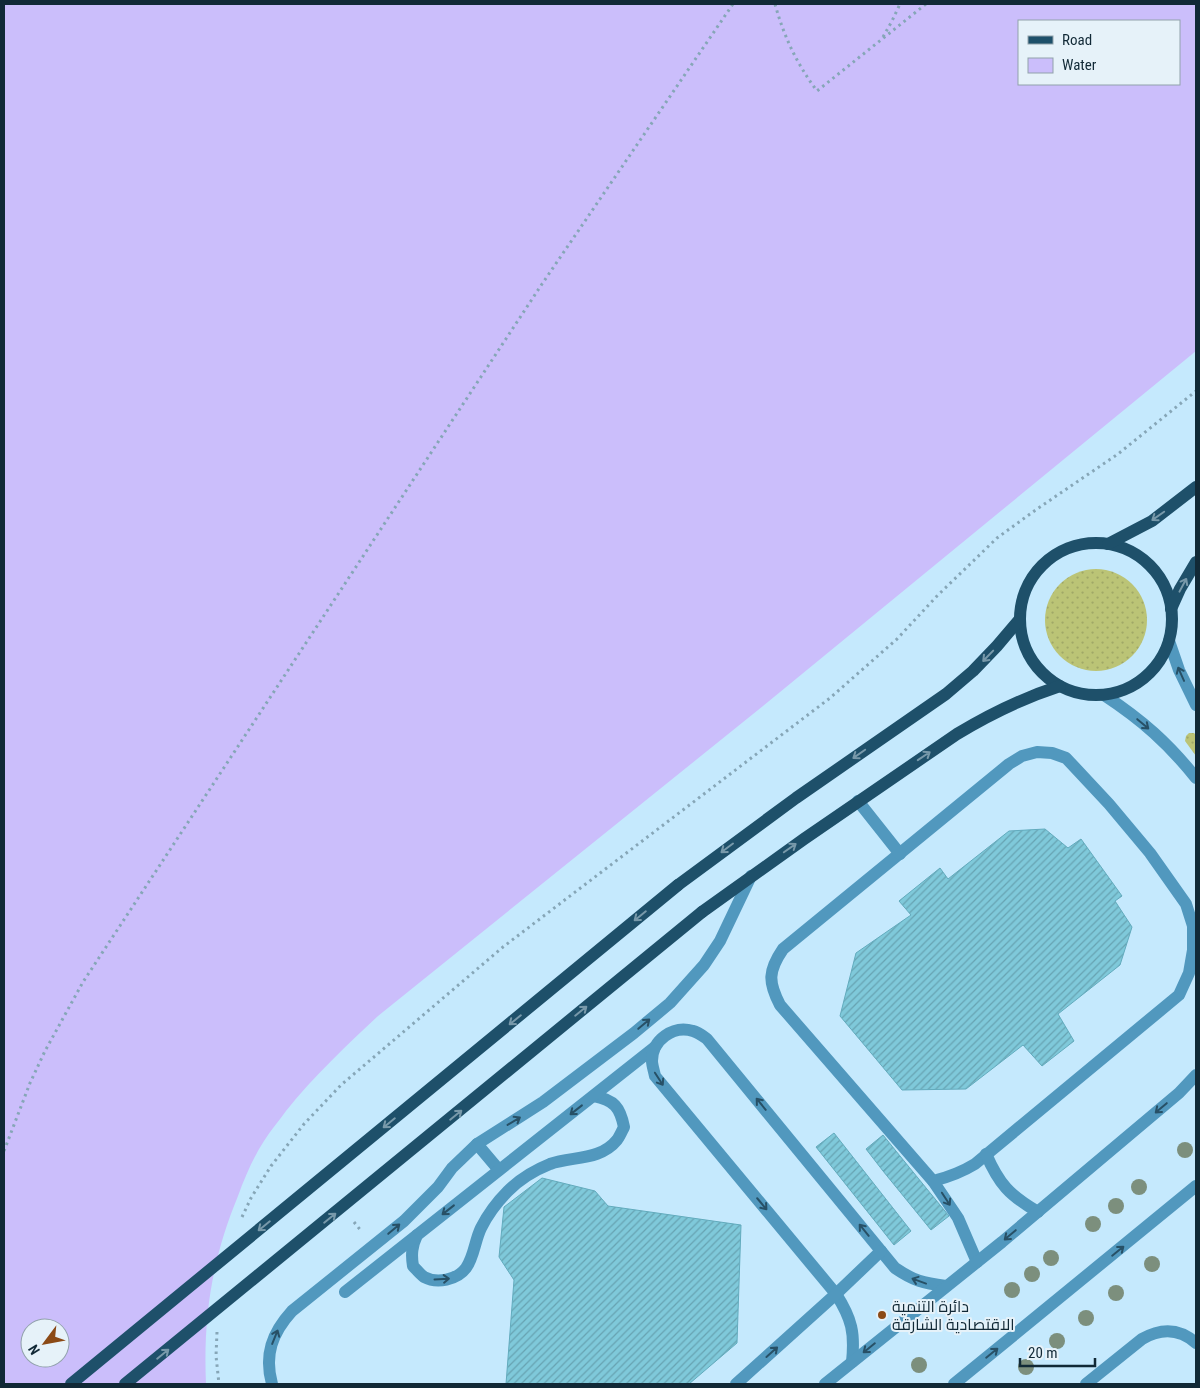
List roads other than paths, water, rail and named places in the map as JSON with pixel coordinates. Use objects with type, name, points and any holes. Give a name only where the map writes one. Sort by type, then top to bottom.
[{"type":"main road","points":[[1108,544],[1152,521],[1196,487]]},
{"type":"main road","points":[[1093,543],[1108,544],[1124,548],[1138,556],[1150,566],[1160,579],[1167,593],[1171,609],[1169,641],[1158,664],[1145,678],[1129,689],[1104,696],[1088,696],[1060,686],[1043,674],[1030,658],[1022,639],[1021,605],[1028,584],[1041,566],[1052,556],[1065,549],[1079,545],[1093,543]]},
{"type":"main road","points":[[1171,609],[1196,562]]},
{"type":"main road","points":[[71,1384],[678,886],[796,798],[946,694],[979,665],[1020,619]]},
{"type":"main road","points":[[126,1384],[702,912],[750,876],[981,719],[1032,695],[1060,686]]},
{"type":"street","points":[[1169,641],[1179,670],[1196,705]]},
{"type":"street","points":[[1104,696],[1131,713],[1156,734],[1179,757],[1196,778]]},
{"type":"street","points":[[933,1181],[962,1172],[975,1164],[1179,995],[1189,973],[1193,950],[1193,926],[1186,904],[1150,853],[1109,804],[1066,758],[1052,753],[1037,752],[1022,756],[1009,764],[782,949],[774,962],[771,977],[773,992],[780,1005],[933,1181],[958,1218],[977,1262]]},
{"type":"street","points":[[858,801],[900,854]]},
{"type":"street","points":[[272,1384],[268,1368],[269,1352],[281,1322],[292,1311],[404,1221],[438,1187],[452,1168],[477,1144],[551,1096],[670,1003],[704,965],[720,941],[750,876]]},
{"type":"street","points":[[345,1292],[655,1047],[664,1035],[678,1030],[694,1031],[706,1039],[895,1268],[908,1277],[925,1283],[946,1286]]},
{"type":"street","points":[[655,1047],[652,1061],[656,1076],[836,1294],[846,1309],[852,1325],[854,1343],[852,1362]]},
{"type":"street","points":[[825,1384],[1038,1212],[1179,1094],[1196,1075]]},
{"type":"street","points":[[417,1235],[413,1245],[413,1266],[424,1277],[439,1281],[454,1278],[466,1268],[480,1230],[492,1209],[508,1190],[528,1175],[550,1164],[574,1158],[589,1157],[604,1151],[616,1141],[624,1127],[622,1115],[615,1105],[605,1098],[594,1096]]},
{"type":"street","points":[[477,1144],[499,1170]]},
{"type":"street","points":[[986,1154],[994,1171],[1005,1187],[1018,1200],[1038,1212]]},
{"type":"street","points":[[954,1384],[1196,1186]]},
{"type":"street","points":[[736,1384],[881,1251]]},
{"type":"street","points":[[1086,1384],[1152,1333],[1174,1331],[1185,1335],[1196,1343]]},
{"type":"water","points":[[4,4],[1196,4],[1196,351],[763,706],[378,1016],[319,1073],[269,1134],[246,1175],[229,1219],[216,1265],[208,1311],[205,1359],[206,1384],[4,1384]]},
{"type":"place","name":"دائرة التنمية الاقتصادية الشارقة","points":[[882,1315]]}]
